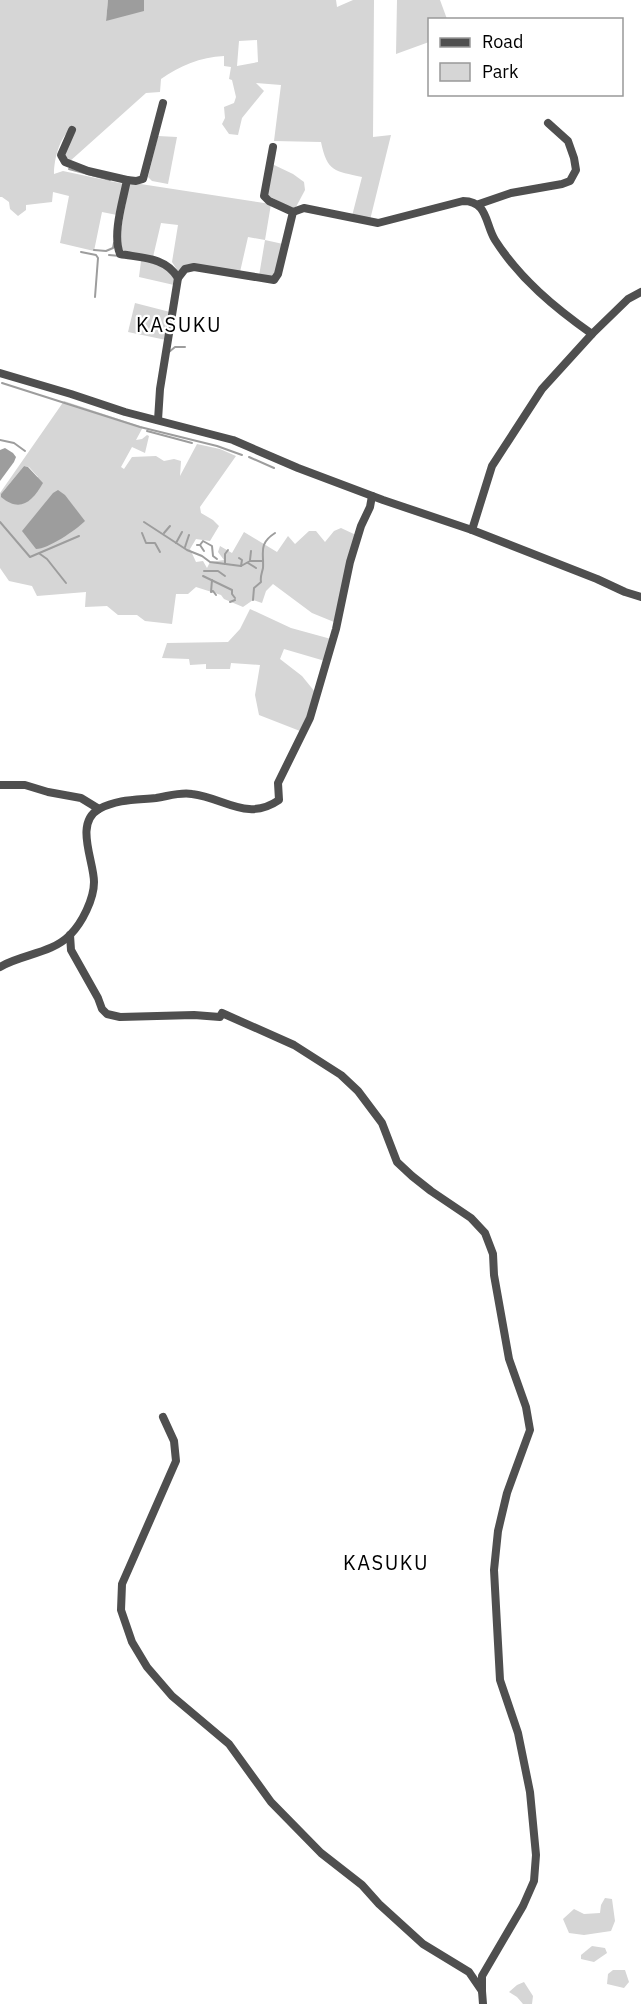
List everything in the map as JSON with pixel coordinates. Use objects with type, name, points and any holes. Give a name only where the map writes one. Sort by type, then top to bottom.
[{"type":"street","points":[[72,130],[61,155],[64,162],[88,171],[127,180],[143,179],[163,103]]},
{"type":"street","points":[[273,147],[264,196],[269,201],[293,212],[304,208],[378,223],[464,201],[479,204],[511,193],[570,181],[576,170],[568,141],[548,123]]},
{"type":"street","points":[[127,180],[116,237],[120,254],[164,262],[172,268],[178,278]]},
{"type":"street","points":[[479,204],[493,237],[520,273],[549,302],[592,334]]},
{"type":"street","points":[[158,420],[160,388],[178,278],[185,269],[194,267],[273,280],[278,274],[293,212]]},
{"type":"street","points":[[472,530],[492,466],[542,389],[592,334],[628,299],[641,292]]},
{"type":"street","points":[[0,372],[125,412],[234,440],[298,468],[472,530],[641,597]]},
{"type":"street","points":[[0,967],[50,948],[70,935],[86,910],[93,889],[87,829],[89,820],[99,809],[125,800],[186,793],[248,810],[268,807],[279,800],[278,783],[310,718],[336,629],[361,526],[370,507],[372,496]]},
{"type":"street","points":[[0,784],[25,785],[81,798],[99,809]]},
{"type":"street","points":[[70,935],[71,950],[102,1009],[107,1014],[120,1017],[200,1015],[219,1017],[222,1013],[294,1045],[341,1075],[358,1091],[382,1123],[397,1162],[451,1206],[471,1218],[485,1233],[493,1254],[494,1275],[509,1359],[526,1407],[530,1430],[507,1493],[498,1531],[494,1570],[500,1680],[518,1733],[530,1792],[536,1855],[534,1881],[523,1906],[482,1976],[483,2004]]},
{"type":"street","points":[[50,948],[71,950]]},
{"type":"street","points":[[163,1417],[174,1441],[176,1461],[122,1584],[121,1611],[132,1642],[147,1667],[172,1696],[229,1744],[271,1802],[321,1853],[362,1885],[423,1944],[469,1972],[482,1991]]},
{"type":"green space","points":[[0,0],[108,0],[106,21],[144,0],[336,0],[337,7],[353,0],[374,0],[373,137],[391,135],[370,220],[352,216],[362,177],[339,171],[329,165],[321,142],[274,141],[281,85],[256,83],[264,91],[242,118],[238,135],[229,134],[222,124],[225,118],[224,107],[234,103],[236,97],[232,80],[229,79],[231,67],[224,66],[224,56],[191,63],[161,79],[160,92],[146,93],[69,162],[64,153],[74,127],[65,135],[55,161],[54,174],[63,171],[124,184],[117,215],[102,212],[94,251],[60,243],[69,196],[53,192],[52,202],[26,205],[26,210],[18,216],[10,209],[9,202],[0,197]],"holes":[[[257,40],[258,62],[237,66],[239,41]]]},
{"type":"green space","points":[[397,0],[440,0],[447,18],[428,18],[428,42],[396,54]]},
{"type":"green space","points":[[158,136],[177,137],[168,184],[152,181],[148,177]]},
{"type":"green space","points":[[272,164],[304,182],[305,190],[296,207],[291,208],[267,195]]},
{"type":"green space","points":[[134,183],[271,204],[265,240],[248,237],[240,272],[194,264],[185,265],[179,273],[172,262],[178,225],[161,223],[153,257],[124,251],[120,247],[120,235],[129,185]]},
{"type":"green space","points":[[265,240],[283,244],[277,273],[271,278],[259,276]]},
{"type":"green space","points":[[141,261],[164,265],[175,277],[174,285],[139,277]]},
{"type":"green space","points":[[135,303],[170,312],[166,340],[128,332]]},
{"type":"green space","points":[[64,401],[143,427],[136,440],[149,436],[145,453],[132,447],[121,467],[124,469],[132,457],[156,456],[164,461],[174,459],[181,461],[180,476],[197,444],[220,449],[236,456],[200,507],[201,513],[219,526],[210,541],[196,539],[190,549],[196,562],[203,561],[207,568],[210,562],[224,560],[218,552],[220,546],[232,553],[244,532],[277,552],[288,536],[295,544],[309,531],[316,531],[325,542],[334,531],[341,528],[356,535],[348,557],[334,622],[312,613],[273,584],[266,591],[262,603],[253,600],[243,607],[224,599],[221,595],[196,587],[188,594],[176,594],[172,624],[145,621],[137,615],[118,615],[107,606],[85,607],[86,592],[37,596],[32,586],[9,581],[0,568],[0,493]],"holes":[[[24,466],[29,467],[38,477],[1,494]]]},
{"type":"green space","points":[[250,609],[291,628],[331,639],[325,661],[284,649],[280,659],[302,676],[315,692],[308,716],[300,731],[259,715],[255,695],[260,665],[231,663],[230,669],[206,669],[206,664],[190,665],[189,659],[162,658],[167,643],[228,642],[240,629]]},
{"type":"green space","points":[[605,1898],[612,1899],[615,1921],[611,1931],[584,1935],[569,1933],[563,1919],[574,1909],[584,1914],[600,1913]]},
{"type":"green space","points":[[592,1946],[605,1948],[607,1953],[594,1962],[581,1959],[581,1955]]},
{"type":"green space","points":[[613,1970],[625,1970],[629,1982],[624,1988],[607,1984],[608,1974]]},
{"type":"green space","points":[[524,1982],[533,1996],[532,2004],[523,2004],[509,1992]]},
{"type":"shaded area","points":[[108,0],[144,0],[144,11],[106,21]]},
{"type":"shaded area","points":[[5,448],[16,457],[0,481],[0,450]]},
{"type":"shaded area","points":[[24,466],[28,467],[43,483],[25,503],[20,505],[8,502],[1,497],[1,494]]},
{"type":"shaded area","points":[[58,490],[65,495],[85,521],[54,543],[36,549],[22,531]]},
{"type":"waterway","points":[[69,169],[110,180]]},
{"type":"waterway","points":[[94,250],[106,251],[113,248],[114,243]]},
{"type":"waterway","points":[[81,252],[96,255],[98,258],[95,297]]},
{"type":"waterway","points":[[109,255],[120,256]]},
{"type":"waterway","points":[[169,352],[175,347],[185,347]]},
{"type":"waterway","points":[[2,383],[140,427],[217,446],[242,455]]},
{"type":"waterway","points":[[147,431],[192,443]]},
{"type":"waterway","points":[[0,440],[14,443],[25,451]]},
{"type":"waterway","points":[[249,457],[274,468]]},
{"type":"waterway","points":[[0,522],[30,557],[79,536]]},
{"type":"waterway","points":[[144,522],[210,562],[241,566],[250,561],[262,561]]},
{"type":"waterway","points":[[164,533],[170,526]]},
{"type":"waterway","points":[[176,543],[182,532]]},
{"type":"waterway","points":[[142,533],[146,543],[155,543],[160,552]]},
{"type":"waterway","points":[[253,600],[254,588],[261,582],[264,545],[275,533]]},
{"type":"waterway","points":[[185,547],[189,535]]},
{"type":"waterway","points":[[200,545],[203,541],[212,546],[213,556],[217,559]]},
{"type":"waterway","points":[[197,545],[200,545],[204,551]]},
{"type":"waterway","points":[[225,564],[225,554],[228,550]]},
{"type":"waterway","points":[[250,560],[251,551]]},
{"type":"waterway","points":[[40,554],[47,559],[66,583]]},
{"type":"waterway","points":[[239,558],[242,560],[241,566]]},
{"type":"waterway","points":[[248,563],[256,568]]},
{"type":"waterway","points":[[204,571],[218,571],[225,576]]},
{"type":"waterway","points":[[203,576],[232,590],[235,598]]},
{"type":"waterway","points":[[212,580],[211,592],[213,591],[216,595]]},
{"type":"waterway","points":[[230,602],[235,600]]},
{"type":"district","name":"KASUKU","points":[[179,324]]},
{"type":"district","name":"KASUKU","points":[[386,1562]]}]
